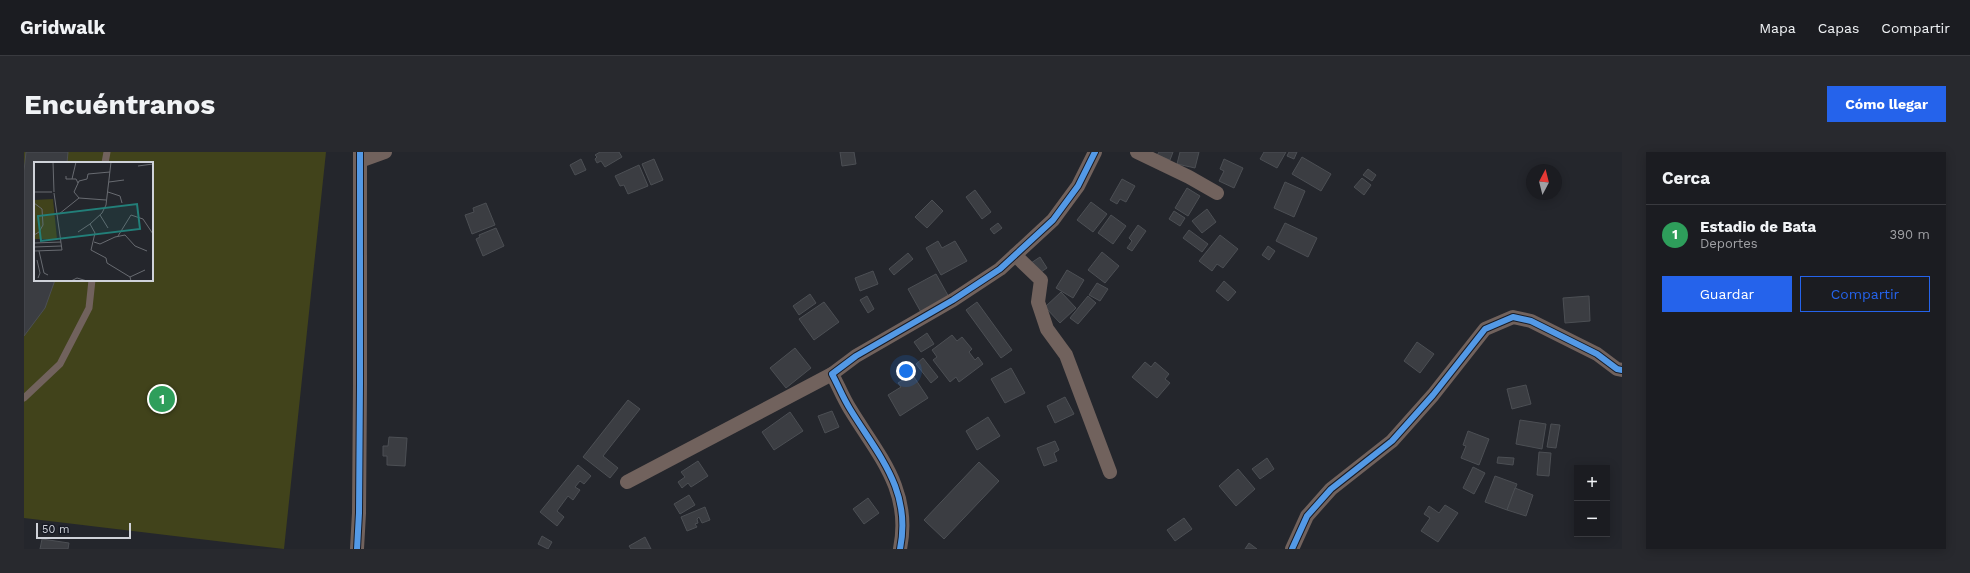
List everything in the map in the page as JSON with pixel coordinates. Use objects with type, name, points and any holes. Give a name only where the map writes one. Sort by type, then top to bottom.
[{"type":"street","points":[[357,549],[359,513],[360,385],[360,157],[385,152]]},
{"type":"street","points":[[626,482],[832,374],[856,356],[953,300],[1000,269],[1054,220],[1078,186],[1095,152]]},
{"type":"street","points":[[1137,152],[1190,177],[1217,193]]},
{"type":"street","points":[[1015,255],[1041,280],[1038,302],[1047,329],[1066,356],[1110,472]]},
{"type":"street","points":[[1292,549],[1307,516],[1331,490],[1392,441],[1433,395],[1485,329],[1513,317],[1531,321],[1597,354],[1622,370]]},
{"type":"street","points":[[832,374],[850,409],[890,470],[902,512],[903,537],[900,549]]},
{"type":"lane","points":[[105,162],[107,152]]},
{"type":"lane","points":[[24,398],[60,364],[89,308],[92,281]]},
{"type":"green space","points":[[24,152],[326,152],[284,549],[24,518]]},
{"type":"building","points":[[26,152],[68,152],[67,162],[34,162],[34,281],[55,281],[45,308],[24,336],[24,171]]},
{"type":"building","points":[[600,152],[619,152],[622,157],[605,167],[601,161],[597,163],[595,159],[597,157],[595,155]]},
{"type":"building","points":[[840,152],[854,152],[856,164],[842,166]]},
{"type":"building","points":[[1159,152],[1173,152],[1170,160],[1157,155]]},
{"type":"building","points":[[1180,152],[1199,152],[1195,168],[1177,164]]},
{"type":"building","points":[[1264,152],[1286,152],[1277,168],[1260,159]]},
{"type":"building","points":[[1289,152],[1297,152],[1294,159],[1287,156]]},
{"type":"building","points":[[1302,157],[1331,174],[1321,191],[1292,174]]},
{"type":"building","points":[[581,159],[586,170],[575,175],[570,165]]},
{"type":"building","points":[[654,159],[663,180],[651,185],[642,164]]},
{"type":"building","points":[[1224,159],[1243,168],[1234,188],[1219,181],[1224,171],[1220,169]]},
{"type":"building","points":[[639,165],[648,186],[628,194],[624,185],[620,186],[615,176]]},
{"type":"building","points":[[1368,169],[1376,175],[1372,181],[1363,175]]},
{"type":"building","points":[[1362,178],[1371,185],[1364,195],[1354,187]]},
{"type":"building","points":[[1122,179],[1135,186],[1126,202],[1120,199],[1117,204],[1110,200]]},
{"type":"building","points":[[1285,182],[1305,191],[1294,217],[1274,208]]},
{"type":"building","points":[[1187,188],[1200,196],[1188,216],[1175,208]]},
{"type":"building","points":[[975,190],[991,212],[982,219],[966,197]]},
{"type":"building","points":[[932,200],[943,211],[927,228],[915,217]]},
{"type":"building","points":[[1091,202],[1107,214],[1093,232],[1077,220]]},
{"type":"building","points":[[486,203],[495,225],[472,234],[465,215],[474,212],[473,208]]},
{"type":"building","points":[[1207,209],[1216,222],[1202,233],[1192,221]]},
{"type":"building","points":[[1174,211],[1185,218],[1180,226],[1169,219]]},
{"type":"building","points":[[1111,215],[1126,226],[1113,244],[1098,233]]},
{"type":"building","points":[[998,223],[1002,228],[994,234],[990,229]]},
{"type":"building","points":[[1285,223],[1317,238],[1308,257],[1276,241]]},
{"type":"building","points":[[1138,225],[1146,231],[1132,251],[1127,248],[1132,241],[1129,238]]},
{"type":"building","points":[[496,228],[504,246],[483,256],[476,239],[480,237],[479,235]]},
{"type":"building","points":[[1189,230],[1208,244],[1202,252],[1183,238]]},
{"type":"building","points":[[1220,235],[1238,249],[1223,268],[1217,264],[1212,271],[1199,261]]},
{"type":"building","points":[[938,241],[942,248],[955,241],[967,261],[941,275],[926,248]]},
{"type":"building","points":[[1268,246],[1275,251],[1269,260],[1262,255]]},
{"type":"building","points":[[1102,252],[1119,266],[1105,283],[1088,270]]},
{"type":"building","points":[[908,253],[913,259],[894,275],[889,269]]},
{"type":"building","points":[[1040,257],[1047,268],[1038,274],[1031,263]]},
{"type":"building","points":[[1067,270],[1084,280],[1073,298],[1056,288]]},
{"type":"building","points":[[873,271],[878,284],[860,291],[855,278]]},
{"type":"building","points":[[936,274],[950,299],[922,314],[908,289]]},
{"type":"building","points":[[1224,281],[1236,292],[1228,301],[1216,291]]},
{"type":"building","points":[[1097,283],[1108,289],[1100,301],[1089,295]]},
{"type":"building","points":[[1061,292],[1076,308],[1060,323],[1045,307]]},
{"type":"building","points":[[810,294],[816,303],[799,315],[793,306]]},
{"type":"building","points":[[867,296],[874,309],[868,313],[860,300]]},
{"type":"building","points":[[1088,296],[1096,303],[1078,324],[1070,318]]},
{"type":"building","points":[[1589,296],[1590,321],[1565,323],[1563,298]]},
{"type":"building","points":[[824,302],[839,322],[814,340],[799,319]]},
{"type":"building","points":[[977,302],[1012,350],[1001,358],[966,310]]},
{"type":"building","points":[[927,333],[934,344],[921,352],[914,342]]},
{"type":"building","points":[[952,335],[957,341],[962,337],[972,349],[969,352],[975,360],[978,357],[983,364],[959,382],[956,377],[950,382],[933,360],[937,357],[932,350]]},
{"type":"building","points":[[1417,342],[1434,354],[1420,373],[1404,361]]},
{"type":"building","points":[[795,348],[811,368],[786,388],[770,368]]},
{"type":"building","points":[[923,358],[938,377],[931,383],[916,364]]},
{"type":"building","points":[[1145,362],[1151,367],[1155,362],[1169,374],[1165,379],[1170,383],[1157,398],[1132,377]]},
{"type":"building","points":[[1011,368],[1025,393],[1005,403],[991,379]]},
{"type":"building","points":[[912,374],[928,398],[900,416],[888,395],[901,387],[898,383]]},
{"type":"building","points":[[1526,385],[1531,404],[1512,409],[1507,389]]},
{"type":"building","points":[[1065,397],[1074,414],[1055,423],[1047,406]]},
{"type":"building","points":[[628,400],[640,409],[603,456],[618,468],[610,478],[583,457]]},
{"type":"building","points":[[832,411],[839,427],[825,433],[818,416]]},
{"type":"building","points":[[790,412],[803,431],[774,450],[762,432]]},
{"type":"building","points":[[988,417],[1000,436],[977,450],[966,431]]},
{"type":"building","points":[[1520,420],[1546,424],[1542,449],[1516,444]]},
{"type":"building","points":[[1551,424],[1560,425],[1556,448],[1547,447]]},
{"type":"building","points":[[1468,431],[1489,439],[1479,465],[1461,458],[1466,446],[1463,445]]},
{"type":"building","points":[[389,437],[407,438],[405,466],[387,465],[387,456],[383,456],[383,446],[388,446]]},
{"type":"building","points":[[1055,441],[1059,450],[1054,453],[1057,461],[1044,466],[1037,448]]},
{"type":"building","points":[[1539,452],[1551,453],[1549,476],[1537,475]]},
{"type":"building","points":[[1498,457],[1514,458],[1513,465],[1497,463]]},
{"type":"building","points":[[1267,458],[1274,469],[1260,479],[1252,469]]},
{"type":"building","points":[[698,461],[708,476],[691,487],[688,483],[682,488],[678,482],[685,477],[681,472]]},
{"type":"building","points":[[979,462],[999,481],[944,539],[924,520]]},
{"type":"building","points":[[578,465],[591,476],[584,484],[580,481],[575,487],[580,490],[573,500],[568,496],[557,511],[564,517],[557,526],[540,512]]},
{"type":"building","points":[[1473,467],[1485,473],[1474,494],[1463,488]]},
{"type":"building","points":[[1238,469],[1255,489],[1236,506],[1219,486]]},
{"type":"building","points":[[1495,476],[1517,484],[1507,510],[1485,502]]},
{"type":"building","points":[[1515,488],[1533,495],[1526,516],[1507,510]]},
{"type":"building","points":[[689,495],[695,505],[680,514],[674,504]]},
{"type":"building","points":[[868,498],[879,513],[864,524],[853,509]]},
{"type":"building","points":[[1445,505],[1458,513],[1438,542],[1421,531],[1430,518],[1424,514],[1429,506],[1439,513]]},
{"type":"building","points":[[705,507],[710,520],[702,523],[699,517],[697,519],[698,523],[695,524],[697,527],[687,531],[681,517]]},
{"type":"building","points":[[1184,518],[1192,529],[1175,541],[1167,530]]},
{"type":"building","points":[[542,536],[552,542],[548,549],[538,544]]},
{"type":"building","points":[[645,537],[651,549],[631,549],[629,546]]},
{"type":"building","points":[[42,539],[69,543],[68,549],[40,549]]},
{"type":"building","points":[[1249,543],[1257,549],[1245,549]]},
{"type":"cycle path","points":[[357,549],[359,513],[360,385],[360,152]]},
{"type":"cycle path","points":[[900,549],[902,528],[901,509],[897,491],[890,474],[847,405],[832,374],[856,356],[953,300],[1000,269],[1053,220],[1078,186],[1095,152]]},
{"type":"cycle path","points":[[1292,549],[1307,516],[1331,489],[1392,441],[1433,395],[1485,329],[1513,317],[1531,321],[1597,354],[1617,369],[1622,370]]},
{"type":"place","name":"Estadio de Bata","points":[[162,399]]}]
